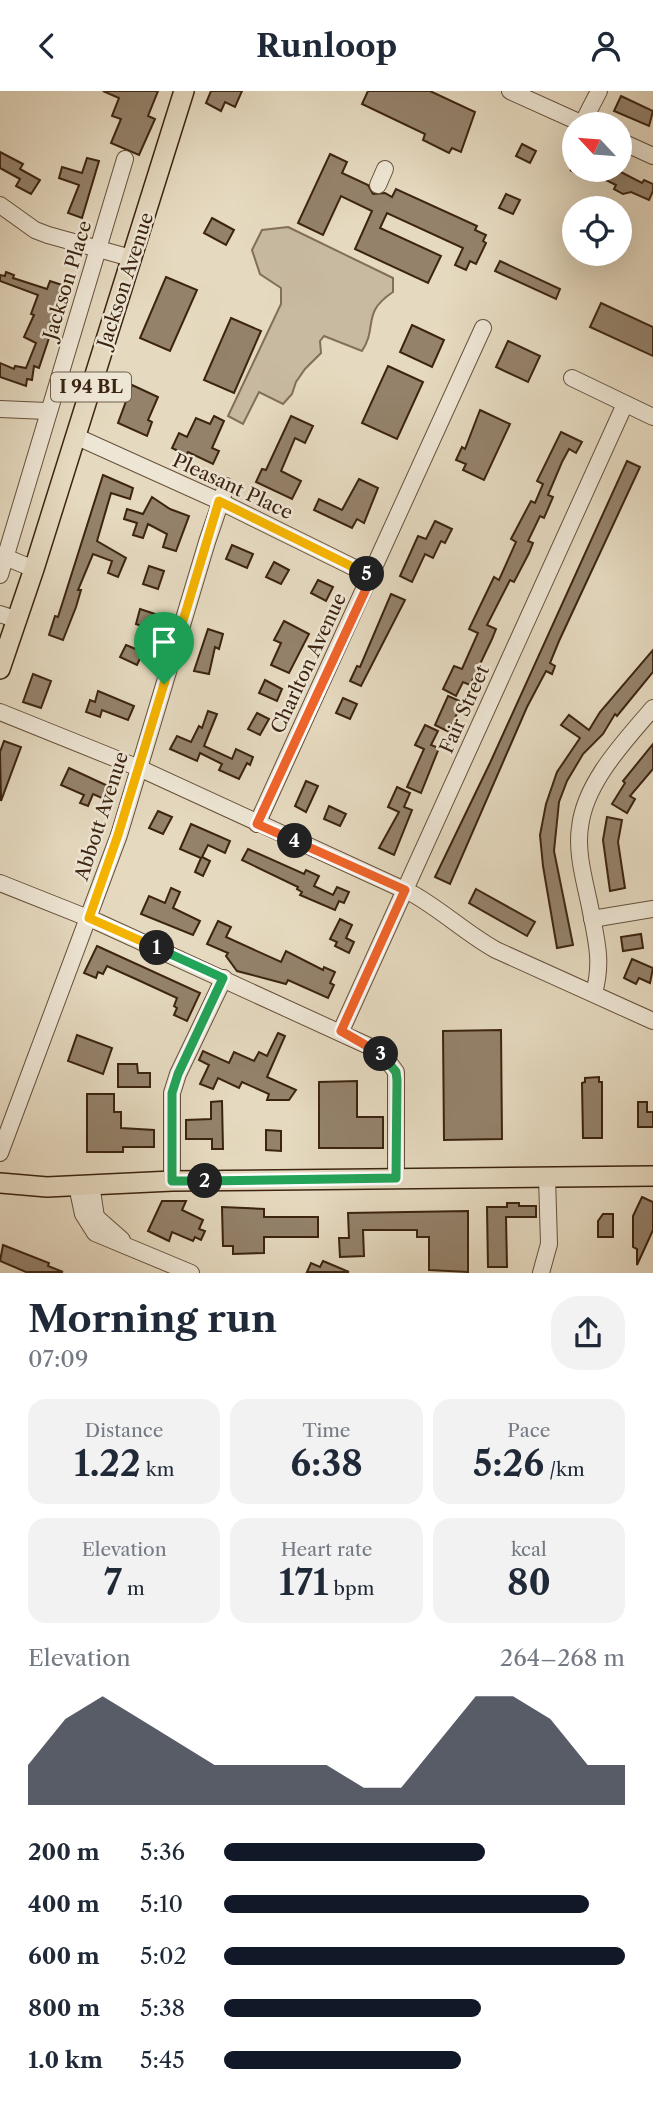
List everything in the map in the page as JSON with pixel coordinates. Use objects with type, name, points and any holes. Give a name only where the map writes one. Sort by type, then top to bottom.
[{"type":"main road","name":"Jackson Avenue","points":[[0,669],[9,617],[34,569],[184,91]]},
{"type":"main road","points":[[0,1183],[47,1187],[172,1181],[653,1176]]},
{"type":"street","points":[[510,91],[562,115]]},
{"type":"street","points":[[588,112],[599,91]]},
{"type":"street","points":[[632,146],[653,156]]},
{"type":"street","name":"Jackson Place","points":[[0,575],[3,556],[99,251],[125,159]]},
{"type":"street","points":[[378,185],[385,169]]},
{"type":"street","points":[[0,205],[35,230],[99,251],[131,258]]},
{"type":"street","name":"Charlton Avenue","points":[[257,824],[483,328]]},
{"type":"street","points":[[572,377],[653,417]]},
{"type":"street","name":"Fair Street","points":[[341,1031],[625,404]]},
{"type":"street","points":[[0,409],[47,411]]},
{"type":"street","name":"Pleasant Place","points":[[75,436],[219,501],[372,576]]},
{"type":"street","name":"Abbott Avenue","points":[[0,1153],[89,918],[139,768],[219,501],[226,486]]},
{"type":"street","points":[[3,556],[34,569]]},
{"type":"street","points":[[594,993],[600,970],[580,856],[580,826],[588,800],[601,775],[653,708]]},
{"type":"street","points":[[0,712],[139,768],[405,890],[436,907],[475,939],[653,1021]]},
{"type":"street","points":[[0,883],[89,918],[341,1031],[386,1057],[396,1072],[396,1178]]},
{"type":"street","points":[[592,919],[653,909]]},
{"type":"street","points":[[172,1181],[172,1093],[178,1074],[223,978]]},
{"type":"street","points":[[541,1272],[549,1244],[547,1177]]},
{"type":"street","points":[[84,1185],[96,1217],[125,1244],[191,1272]]},
{"type":"shaded area","points":[[288,227],[393,278],[393,292],[373,314],[367,342],[362,351],[324,336],[320,341],[321,353],[305,369],[292,394],[283,404],[259,392],[243,424],[228,416],[281,304],[281,288],[260,274],[252,250],[262,230]]},
{"type":"building","points":[[103,91],[158,91],[148,116],[155,119],[139,155],[111,143],[121,119],[112,116],[119,98]]},
{"type":"building","points":[[211,91],[242,91],[235,107],[225,102],[221,111],[206,103]]},
{"type":"building","points":[[368,91],[430,91],[475,112],[461,152],[452,148],[449,153],[423,140],[425,134],[362,104]]},
{"type":"building","points":[[621,96],[653,111],[649,126],[632,119],[632,112],[614,111]]},
{"type":"building","points":[[522,144],[536,151],[530,163],[516,156]]},
{"type":"building","points":[[0,152],[23,164],[20,169],[40,180],[31,194],[16,186],[20,179],[0,168]]},
{"type":"building","points":[[330,154],[347,162],[342,173],[368,185],[373,194],[385,193],[392,197],[396,189],[477,226],[475,230],[486,235],[483,241],[486,243],[476,264],[470,261],[466,270],[455,265],[463,248],[387,213],[380,228],[441,256],[428,283],[355,249],[372,211],[341,196],[323,235],[298,223]]},
{"type":"building","points":[[87,158],[99,161],[82,218],[68,213],[79,185],[59,178],[62,167],[82,173]]},
{"type":"building","points":[[632,178],[642,183],[644,180],[653,184],[653,191],[649,200],[631,192],[623,194],[614,189],[616,185],[610,182],[632,182]]},
{"type":"building","points":[[506,194],[520,200],[513,214],[499,208]]},
{"type":"building","points":[[212,218],[234,230],[226,245],[204,233]]},
{"type":"building","points":[[500,261],[560,289],[556,299],[495,271]]},
{"type":"building","points":[[6,272],[14,275],[13,278],[47,289],[50,281],[62,285],[39,368],[34,366],[32,380],[27,379],[26,386],[0,377],[0,363],[14,369],[15,366],[26,368],[36,343],[24,337],[34,315],[31,314],[38,295],[0,281],[0,275],[5,276]]},
{"type":"building","points":[[166,277],[197,290],[170,351],[140,338]]},
{"type":"building","points":[[601,303],[653,327],[653,356],[590,327]]},
{"type":"building","points":[[231,318],[261,331],[234,393],[204,380]]},
{"type":"building","points":[[412,325],[444,340],[432,367],[400,352]]},
{"type":"building","points":[[508,341],[540,356],[528,382],[496,367]]},
{"type":"building","points":[[388,366],[423,382],[397,439],[362,423]]},
{"type":"building","points":[[132,385],[158,397],[148,420],[152,422],[147,436],[118,423]]},
{"type":"building","points":[[480,410],[510,424],[484,480],[463,470],[466,464],[456,460],[462,447],[465,449]]},
{"type":"building","points":[[214,416],[224,421],[212,448],[219,451],[213,464],[172,448],[179,433],[187,437],[196,418],[210,424]]},
{"type":"building","points":[[291,416],[313,426],[305,443],[295,438],[281,471],[301,481],[292,499],[256,482],[262,469],[266,470]]},
{"type":"building","points":[[561,432],[582,442],[576,453],[569,449],[562,462],[548,495],[553,497],[544,518],[540,516],[528,541],[533,543],[529,553],[514,582],[510,580],[487,625],[496,629],[492,639],[470,685],[463,682],[456,696],[443,689],[454,666],[462,669],[478,633],[469,629],[494,577],[499,580],[516,542],[511,539],[531,501],[535,503],[543,484],[537,481]]},
{"type":"building","points":[[627,461],[640,467],[559,641],[550,663],[555,666],[552,674],[546,671],[527,707],[450,884],[435,877],[490,763]]},
{"type":"building","points":[[103,475],[133,488],[130,499],[111,493],[97,541],[126,558],[118,577],[108,573],[112,561],[93,554],[78,590],[81,590],[63,640],[49,635],[55,616],[58,617]]},
{"type":"building","points":[[359,479],[378,488],[364,523],[357,519],[352,528],[314,510],[319,499],[342,510]]},
{"type":"building","points":[[152,497],[170,509],[189,516],[176,551],[163,547],[167,534],[148,524],[143,538],[133,535],[137,523],[124,519],[127,509],[143,514]]},
{"type":"building","points":[[435,521],[452,529],[445,543],[441,541],[433,558],[425,554],[412,582],[400,576],[418,536],[426,539]]},
{"type":"building","points":[[232,545],[253,554],[247,568],[226,559]]},
{"type":"building","points":[[274,562],[289,570],[281,584],[266,577]]},
{"type":"building","points":[[149,566],[164,571],[158,589],[143,584]]},
{"type":"building","points":[[318,580],[333,587],[326,601],[311,593]]},
{"type":"building","points":[[391,594],[405,600],[361,686],[350,681],[357,666],[360,667]]},
{"type":"building","points":[[140,609],[155,614],[151,629],[136,624]]},
{"type":"building","points":[[284,621],[309,634],[289,673],[271,665],[281,643],[274,640]]},
{"type":"building","points":[[208,629],[223,634],[219,649],[215,647],[209,674],[194,671]]},
{"type":"building","points":[[126,645],[143,652],[137,665],[120,657]]},
{"type":"building","points":[[653,650],[653,672],[617,716],[615,714],[603,734],[583,754],[567,781],[559,802],[554,851],[573,945],[557,948],[540,835],[546,804],[557,772],[580,738],[561,725],[569,715],[589,730],[600,712]]},
{"type":"building","points":[[33,674],[51,681],[41,708],[23,702]]},
{"type":"building","points":[[265,680],[282,689],[277,701],[259,693]]},
{"type":"building","points":[[98,691],[134,706],[128,720],[102,710],[100,717],[86,712],[90,700],[95,702]]},
{"type":"building","points":[[448,696],[462,702],[449,732],[435,725]]},
{"type":"building","points":[[343,698],[357,704],[350,719],[336,713]]},
{"type":"building","points":[[208,711],[217,714],[204,746],[232,759],[236,749],[253,757],[239,779],[219,770],[222,764],[200,753],[197,761],[170,749],[177,736],[191,742],[199,726],[202,728]]},
{"type":"building","points":[[257,713],[269,719],[260,735],[248,729]]},
{"type":"building","points":[[425,725],[438,731],[431,745],[439,748],[421,793],[407,787],[424,749],[415,745]]},
{"type":"building","points":[[4,741],[21,747],[1,801],[0,752]]},
{"type":"building","points":[[653,744],[653,769],[630,796],[635,799],[627,813],[612,804],[625,783],[623,781]]},
{"type":"building","points":[[69,768],[108,786],[102,798],[93,794],[88,806],[80,803],[84,795],[61,785]]},
{"type":"building","points":[[306,781],[318,786],[306,812],[295,806]]},
{"type":"building","points":[[397,787],[410,793],[404,807],[412,810],[394,855],[379,848],[399,812],[388,807]]},
{"type":"building","points":[[329,806],[346,814],[340,826],[324,819]]},
{"type":"building","points":[[158,811],[172,817],[163,834],[149,828]]},
{"type":"building","points":[[607,817],[622,820],[618,842],[625,888],[610,891],[603,840]]},
{"type":"building","points":[[191,824],[230,841],[225,853],[208,845],[202,857],[210,861],[203,876],[195,872],[201,858],[180,849]]},
{"type":"building","points":[[248,849],[304,874],[306,870],[319,876],[314,886],[333,895],[337,887],[349,892],[344,903],[339,901],[335,910],[300,895],[302,892],[298,887],[242,860]]},
{"type":"building","points":[[171,888],[180,892],[173,908],[200,921],[193,935],[141,914],[149,896],[165,903]]},
{"type":"building","points":[[476,889],[535,922],[527,936],[469,903]]},
{"type":"building","points":[[340,919],[352,925],[346,938],[354,942],[349,953],[335,946],[337,942],[330,939]]},
{"type":"building","points":[[218,921],[231,927],[226,937],[281,962],[286,951],[323,970],[324,967],[335,972],[330,983],[334,985],[328,998],[288,980],[286,984],[237,971],[226,956],[228,953],[207,944]]},
{"type":"building","points":[[641,934],[643,948],[623,951],[621,937]]},
{"type":"building","points":[[97,946],[200,993],[187,1021],[174,1015],[177,998],[107,966],[103,974],[98,972],[96,978],[84,973]]},
{"type":"building","points":[[632,959],[653,968],[650,983],[639,978],[636,984],[624,978]]},
{"type":"building","points":[[501,1030],[502,1139],[444,1140],[443,1031]]},
{"type":"building","points":[[278,1033],[285,1036],[267,1077],[296,1090],[289,1100],[267,1100],[269,1094],[242,1082],[239,1088],[218,1078],[213,1089],[200,1084],[209,1065],[199,1060],[203,1051],[229,1063],[234,1052],[254,1061],[259,1052],[267,1056]]},
{"type":"building","points":[[77,1035],[112,1048],[103,1074],[68,1061]]},
{"type":"building","points":[[118,1064],[137,1064],[138,1073],[150,1073],[150,1087],[118,1087]]},
{"type":"building","points":[[599,1077],[599,1082],[602,1082],[602,1138],[583,1138],[582,1083],[585,1078]]},
{"type":"building","points":[[357,1081],[357,1117],[383,1117],[383,1148],[319,1148],[319,1082]]},
{"type":"building","points":[[87,1094],[114,1094],[114,1112],[121,1112],[121,1128],[154,1130],[154,1147],[123,1147],[123,1152],[87,1152]]},
{"type":"building","points":[[222,1101],[223,1149],[212,1149],[212,1139],[186,1139],[186,1120],[211,1119],[211,1102]]},
{"type":"building","points":[[638,1102],[647,1102],[647,1112],[653,1112],[653,1127],[638,1127]]},
{"type":"building","points":[[266,1130],[281,1131],[281,1151],[266,1150]]},
{"type":"building","points":[[642,1197],[653,1202],[653,1230],[637,1265],[637,1249],[633,1247],[633,1216]]},
{"type":"building","points":[[162,1201],[186,1201],[182,1210],[203,1220],[199,1229],[205,1231],[201,1240],[195,1237],[193,1241],[172,1232],[169,1241],[148,1231]]},
{"type":"building","points":[[507,1203],[536,1206],[536,1217],[506,1217],[507,1267],[488,1267],[487,1207],[507,1207]]},
{"type":"building","points":[[222,1207],[264,1209],[264,1217],[318,1217],[318,1237],[264,1237],[264,1253],[233,1254],[233,1246],[223,1246]]},
{"type":"building","points":[[468,1211],[468,1272],[429,1270],[429,1237],[417,1237],[417,1230],[363,1230],[364,1256],[340,1257],[339,1238],[349,1238],[348,1213]]},
{"type":"building","points":[[603,1214],[613,1214],[613,1237],[598,1237],[598,1221]]},
{"type":"building","points":[[3,1245],[49,1263],[48,1266],[63,1272],[26,1272],[0,1261]]},
{"type":"building","points":[[323,1261],[349,1272],[307,1272],[311,1263],[320,1267]]},
{"type":"route","points":[[219,501],[372,576],[257,824],[405,890],[341,1031],[386,1057],[396,1072],[396,1178],[172,1181],[172,1093],[178,1074],[223,978],[89,918],[118,835],[164,684],[219,501]]}]
